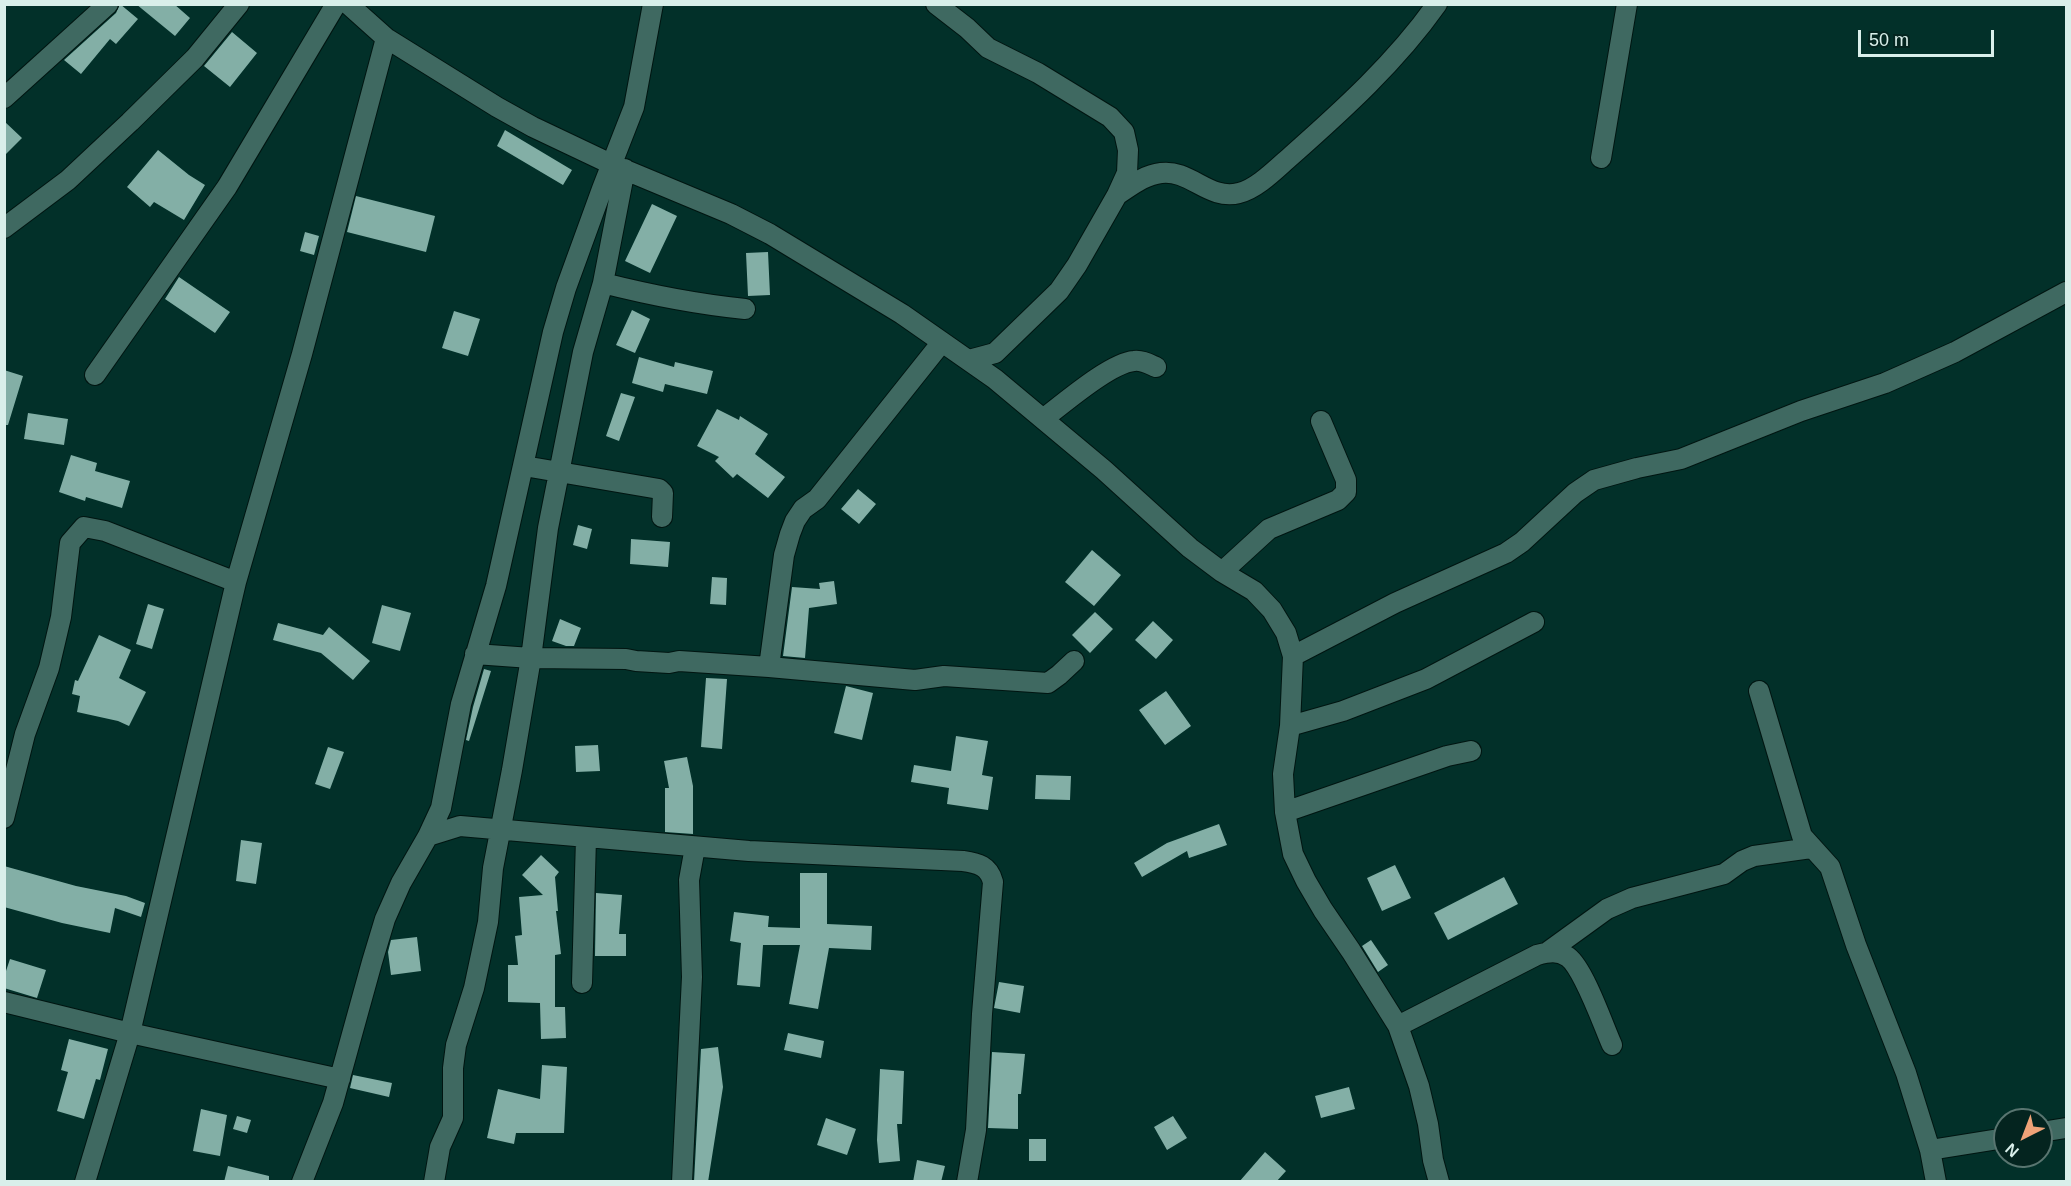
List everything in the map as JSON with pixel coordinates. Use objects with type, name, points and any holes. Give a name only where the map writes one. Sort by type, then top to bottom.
[{"type":"street","points":[[4,98],[108,4]]},
{"type":"street","points":[[4,228],[68,180],[130,123],[195,58],[239,4]]},
{"type":"street","points":[[95,375],[227,187],[336,4]]},
{"type":"street","points":[[348,4],[386,38],[506,112],[618,167],[731,214],[770,234],[902,314],[995,379],[1190,548],[1222,572],[1254,591],[1272,610],[1286,633],[1293,656],[1290,726],[1283,774],[1285,812],[1293,854],[1306,881],[1398,1026],[1419,1086],[1439,1182]]},
{"type":"street","points":[[434,1182],[440,1147],[453,1118],[453,1068],[456,1045],[474,988],[484,945],[499,829],[512,770],[531,658],[548,528],[584,352],[603,283],[618,167],[634,107],[653,4]]},
{"type":"street","points":[[936,4],[988,48],[1038,73],[1110,117],[1124,132],[1128,150],[1127,173],[1117,195],[1077,265],[1059,291],[995,353],[969,360]]},
{"type":"street","points":[[1117,195],[1142,178],[1163,172],[1182,175],[1207,189],[1224,195],[1241,193],[1264,179],[1341,111],[1404,45],[1437,4]]},
{"type":"street","points":[[1601,158],[1627,4]]},
{"type":"street","points":[[86,1182],[130,1033],[236,582],[302,354],[386,38]]},
{"type":"street","points":[[302,1182],[333,1103],[385,920],[401,883],[441,808],[454,733],[496,586],[553,332],[566,288],[618,167]]},
{"type":"street","points":[[603,283],[671,300],[744,309]]},
{"type":"street","points":[[1293,656],[1395,603],[1506,553],[1522,542],[1575,493],[1594,480],[1681,459],[1802,411],[1885,383],[1955,352],[2067,292]]},
{"type":"street","points":[[769,667],[784,555],[795,520],[803,509],[817,499],[942,342]]},
{"type":"street","points":[[995,353],[995,379]]},
{"type":"street","points":[[1043,419],[1093,381],[1125,363],[1146,362],[1156,368]]},
{"type":"street","points":[[1222,572],[1269,529],[1338,500],[1346,492],[1346,480],[1321,421]]},
{"type":"street","points":[[524,466],[658,489],[663,493],[662,517]]},
{"type":"street","points":[[4,818],[25,734],[49,668],[61,617],[70,543],[84,527],[105,531],[236,582]]},
{"type":"street","points":[[1290,726],[1343,711],[1426,679],[1534,622]]},
{"type":"street","points":[[476,654],[531,658],[590,657],[669,663],[679,661],[915,680],[944,676],[1048,683],[1074,661]]},
{"type":"street","points":[[1759,691],[1802,836],[1830,867],[1856,945],[1906,1073],[1930,1150],[1936,1182]]},
{"type":"street","points":[[1285,812],[1447,756],[1471,752]]},
{"type":"street","points":[[441,808],[460,826]]},
{"type":"street","points":[[428,836],[460,826],[749,851],[963,861],[980,864],[989,871],[993,882],[982,1014],[976,1130],[967,1182]]},
{"type":"street","points":[[582,983],[586,838]]},
{"type":"street","points":[[682,1182],[692,977],[689,880],[695,847]]},
{"type":"street","points":[[1398,1026],[1549,951],[1607,909],[1632,898],[1724,874],[1742,861],[1754,856],[1811,848]]},
{"type":"street","points":[[1549,951],[1569,958],[1584,980],[1612,1045]]},
{"type":"street","points":[[4,1002],[130,1033],[340,1079]]},
{"type":"street","points":[[1930,1150],[1993,1140]]},
{"type":"building","points":[[120,4],[138,19],[116,44],[110,39],[81,74],[64,60],[116,13]]},
{"type":"building","points":[[136,4],[174,4],[190,18],[175,36]]},
{"type":"building","points":[[232,32],[257,53],[230,87],[204,66]]},
{"type":"building","points":[[4,121],[22,138],[4,156]]},
{"type":"building","points":[[505,130],[572,170],[563,185],[497,146]]},
{"type":"building","points":[[158,150],[205,185],[184,220],[154,202],[150,207],[127,187]]},
{"type":"building","points":[[356,196],[435,216],[426,252],[347,232]]},
{"type":"building","points":[[652,204],[677,216],[650,273],[625,261]]},
{"type":"building","points":[[305,232],[319,236],[314,255],[300,251]]},
{"type":"building","points":[[768,252],[770,295],[748,296],[746,253]]},
{"type":"building","points":[[179,277],[230,312],[215,333],[165,299]]},
{"type":"building","points":[[632,310],[650,319],[635,353],[616,345]]},
{"type":"building","points":[[454,311],[480,319],[468,356],[442,348]]},
{"type":"building","points":[[639,357],[674,367],[675,362],[713,371],[707,394],[665,384],[663,392],[632,383]]},
{"type":"building","points":[[4,370],[23,376],[8,425],[4,425]]},
{"type":"building","points":[[621,393],[635,397],[619,441],[606,436]]},
{"type":"building","points":[[717,409],[739,420],[740,416],[768,434],[755,454],[785,477],[768,498],[737,474],[733,478],[715,461],[719,457],[697,446]]},
{"type":"building","points":[[28,413],[68,419],[64,445],[24,439]]},
{"type":"building","points":[[71,455],[97,463],[95,471],[130,481],[122,508],[86,497],[85,501],[59,492]]},
{"type":"building","points":[[858,489],[876,504],[859,524],[841,509]]},
{"type":"building","points":[[578,525],[592,529],[587,549],[573,545]]},
{"type":"building","points":[[631,539],[670,542],[668,567],[630,564]]},
{"type":"building","points":[[1092,550],[1121,575],[1094,606],[1065,582]]},
{"type":"building","points":[[712,577],[727,578],[726,605],[710,604]]},
{"type":"building","points":[[834,581],[837,604],[809,608],[805,658],[783,656],[792,587],[820,589],[819,583]]},
{"type":"building","points":[[148,604],[164,609],[152,649],[136,644]]},
{"type":"building","points":[[382,605],[411,613],[400,651],[372,643]]},
{"type":"building","points":[[1095,612],[1113,629],[1090,653],[1072,635]]},
{"type":"building","points":[[560,619],[581,628],[574,646],[552,641]]},
{"type":"building","points":[[1153,621],[1173,640],[1156,659],[1135,640]]},
{"type":"building","points":[[278,623],[323,635],[329,627],[370,661],[353,680],[321,653],[273,640]]},
{"type":"building","points":[[99,635],[131,650],[119,678],[146,692],[129,726],[118,721],[77,712],[80,696],[72,694],[75,680],[78,681]]},
{"type":"building","points":[[484,669],[491,671],[469,741],[466,740]]},
{"type":"building","points":[[706,678],[727,679],[722,749],[701,747]]},
{"type":"building","points":[[846,686],[873,693],[862,740],[834,733]]},
{"type":"building","points":[[1166,691],[1191,726],[1165,745],[1139,710]]},
{"type":"building","points":[[956,736],[988,741],[982,775],[993,777],[988,810],[947,804],[949,788],[911,782],[914,765],[951,771]]},
{"type":"building","points":[[598,745],[600,771],[576,772],[575,746]]},
{"type":"building","points":[[328,747],[344,752],[330,789],[315,784]]},
{"type":"building","points":[[687,757],[693,786],[693,834],[665,832],[665,788],[669,788],[664,761]]},
{"type":"building","points":[[1036,775],[1071,776],[1070,800],[1035,799]]},
{"type":"building","points":[[1219,824],[1227,845],[1189,858],[1187,851],[1142,877],[1134,863],[1167,843]]},
{"type":"building","points":[[241,840],[262,843],[256,884],[236,881]]},
{"type":"building","points":[[541,855],[559,872],[555,877],[561,954],[555,955],[555,1007],[565,1007],[566,1038],[541,1039],[540,1003],[508,1002],[508,965],[518,965],[515,936],[522,935],[519,897],[543,895],[522,875]]},
{"type":"building","points":[[1395,865],[1411,898],[1382,911],[1367,878]]},
{"type":"building","points":[[4,866],[76,886],[126,896],[145,903],[141,917],[115,908],[110,933],[4,907]]},
{"type":"building","points":[[800,873],[827,873],[827,924],[872,926],[871,950],[829,948],[818,1009],[789,1004],[800,945],[763,945],[760,987],[737,985],[741,943],[730,941],[734,912],[769,916],[768,927],[800,928]]},
{"type":"building","points":[[1504,877],[1518,904],[1448,940],[1434,913]]},
{"type":"building","points":[[596,893],[622,895],[619,934],[626,934],[626,956],[595,956]]},
{"type":"building","points":[[417,937],[421,971],[391,975],[388,952],[391,940]]},
{"type":"building","points":[[1371,940],[1388,965],[1378,972],[1362,946]]},
{"type":"building","points":[[10,959],[46,970],[37,998],[4,988],[4,977]]},
{"type":"building","points":[[999,982],[1024,986],[1020,1013],[994,1008]]},
{"type":"building","points":[[788,1033],[824,1041],[821,1058],[784,1050]]},
{"type":"building","points":[[69,1039],[108,1049],[100,1080],[96,1079],[84,1119],[57,1111],[68,1072],[61,1070]]},
{"type":"building","points":[[718,1047],[723,1087],[708,1182],[694,1182],[701,1049]]},
{"type":"building","points":[[992,1052],[1025,1054],[1021,1094],[1018,1094],[1018,1129],[988,1128]]},
{"type":"building","points":[[542,1065],[567,1067],[564,1133],[516,1133],[514,1144],[487,1138],[498,1089],[540,1099]]},
{"type":"building","points":[[880,1069],[904,1071],[902,1124],[897,1124],[900,1161],[879,1163],[877,1140]]},
{"type":"building","points":[[353,1075],[392,1083],[389,1097],[350,1088]]},
{"type":"building","points":[[1349,1087],[1355,1109],[1321,1118],[1315,1096]]},
{"type":"building","points":[[201,1109],[227,1115],[220,1156],[193,1151]]},
{"type":"building","points":[[237,1116],[251,1120],[247,1133],[233,1129]]},
{"type":"building","points":[[1173,1116],[1187,1138],[1167,1150],[1154,1127]]},
{"type":"building","points":[[826,1118],[856,1129],[847,1155],[817,1145]]},
{"type":"building","points":[[1029,1139],[1046,1139],[1046,1161],[1029,1161]]},
{"type":"building","points":[[1265,1152],[1286,1171],[1276,1182],[1239,1182]]},
{"type":"building","points":[[917,1160],[945,1166],[941,1182],[913,1182]]},
{"type":"building","points":[[228,1166],[269,1176],[269,1182],[224,1182]]}]
